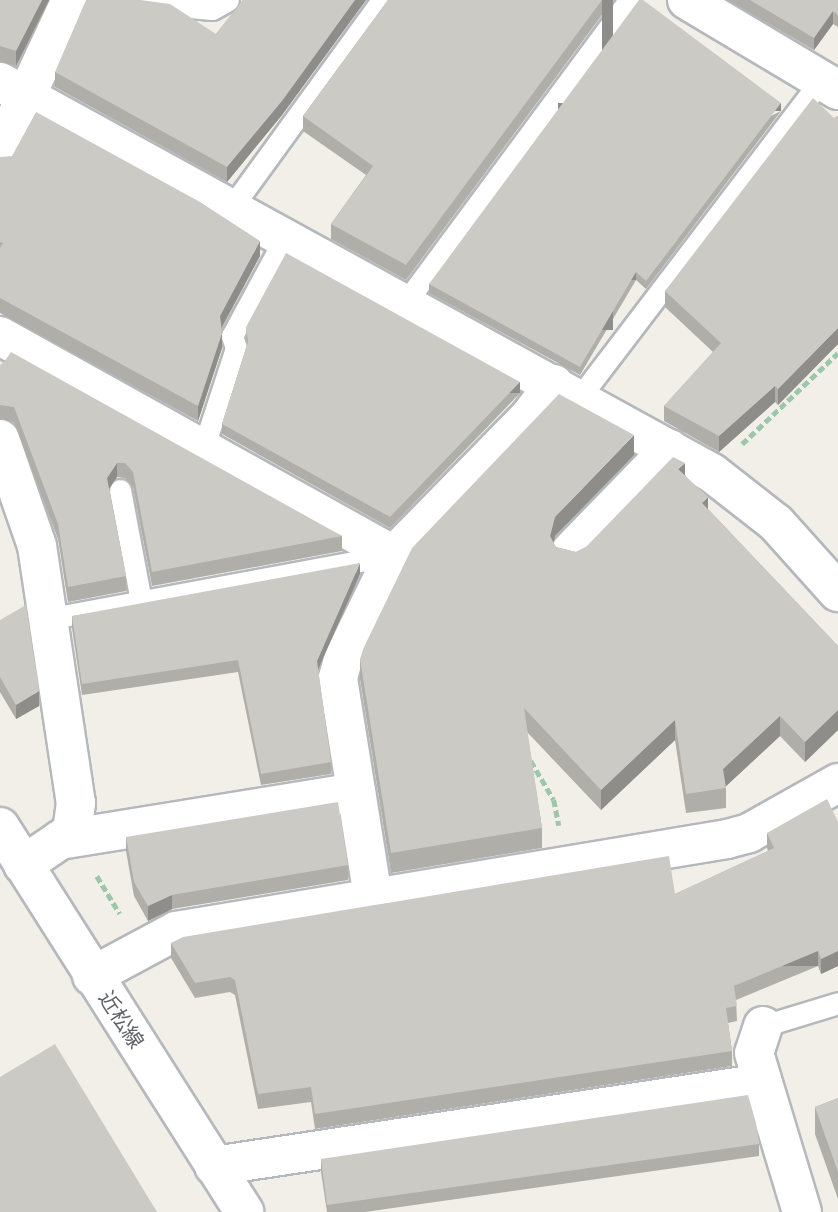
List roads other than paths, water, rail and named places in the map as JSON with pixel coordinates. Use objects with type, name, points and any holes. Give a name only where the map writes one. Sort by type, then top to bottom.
[{"type":"street","points":[[0,152],[13,90],[71,0]]},
{"type":"street","points":[[688,0],[829,86]]},
{"type":"street","points":[[13,90],[567,391],[712,473],[776,523],[838,592]]},
{"type":"street","points":[[0,336],[394,555]]},
{"type":"street","points":[[373,897],[338,678],[343,659],[394,555],[530,416],[567,391]]},
{"type":"street","points":[[0,439],[37,546],[76,803],[72,832],[60,840]]},
{"type":"street","points":[[571,551],[670,449]]},
{"type":"street","points":[[92,976],[176,931],[727,839],[749,833],[838,783]]},
{"type":"street","points":[[8,845],[60,840],[356,792]]},
{"type":"street","name":"近松線","points":[[8,845],[244,1212]]},
{"type":"street","points":[[763,1026],[754,1053],[802,1212]]},
{"type":"street","points":[[214,1166],[763,1083]]},
{"type":"lane","points":[[116,0],[212,9],[228,0]]},
{"type":"lane","points":[[231,208],[382,0]]},
{"type":"lane","points":[[405,303],[629,0]]},
{"type":"lane","points":[[567,391],[829,86]]},
{"type":"lane","points":[[203,449],[236,348],[232,336],[285,238]]},
{"type":"lane","points":[[120,490],[141,601]]},
{"type":"lane","points":[[47,619],[394,555]]},
{"type":"lane","points":[[763,1026],[838,1003]]}]
